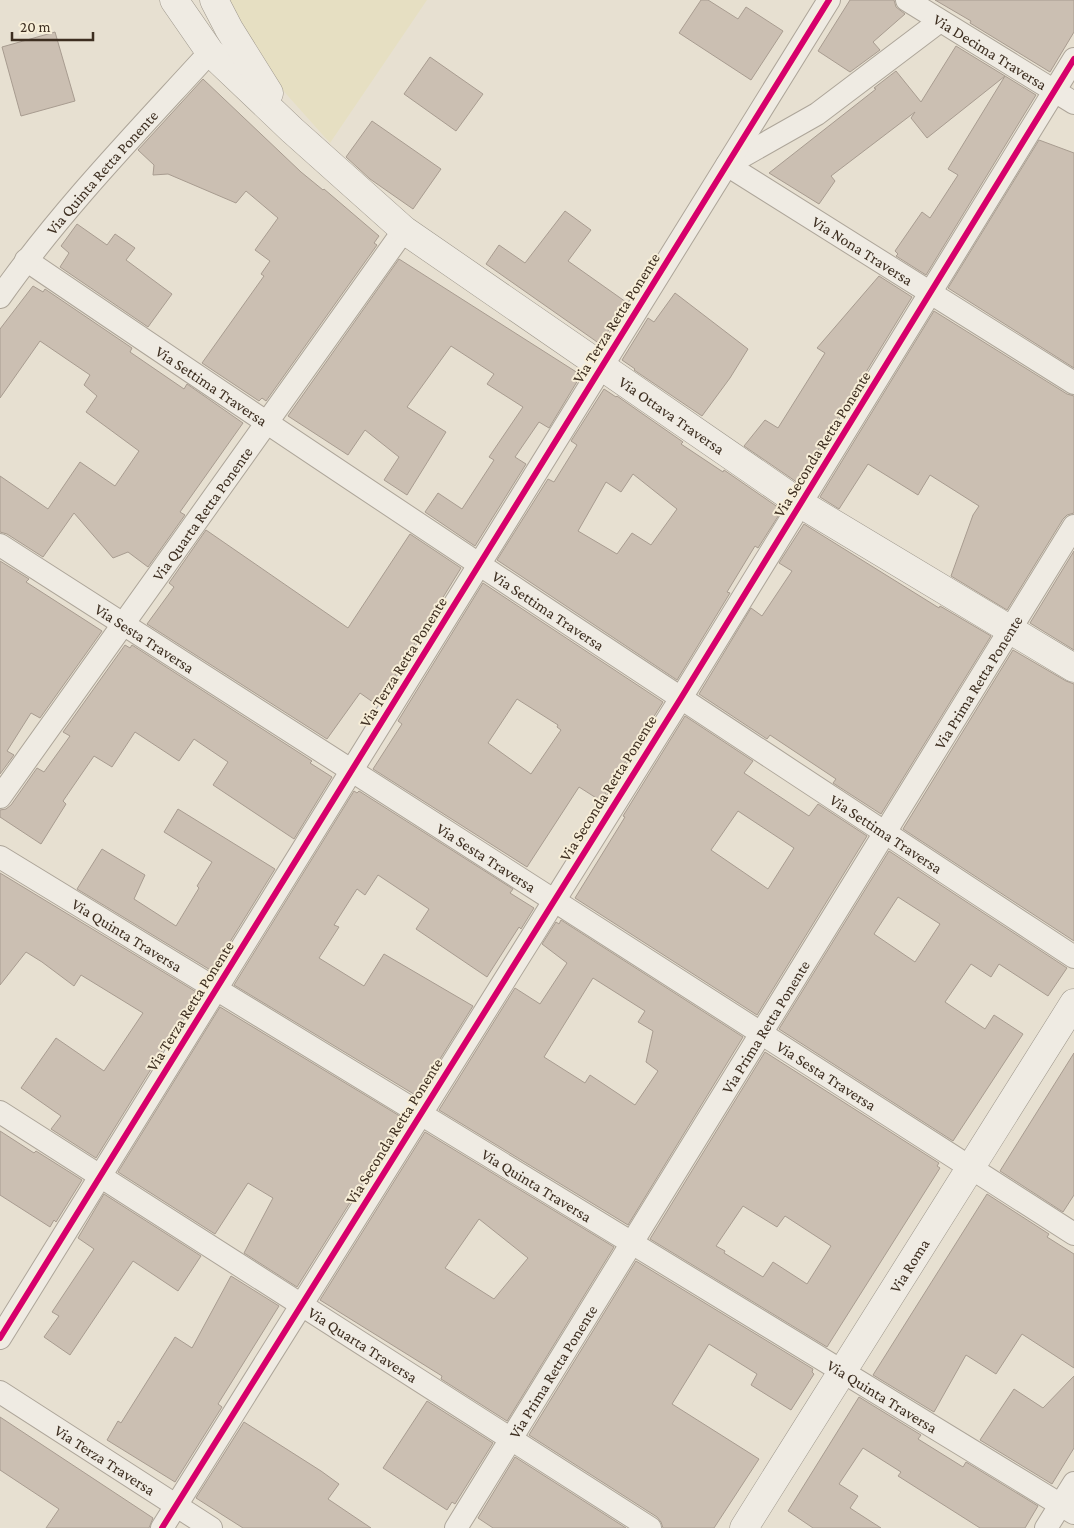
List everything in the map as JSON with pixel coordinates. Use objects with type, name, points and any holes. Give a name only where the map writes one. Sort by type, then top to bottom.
[{"type":"street","points":[[174,0],[210,52],[292,130]]},
{"type":"street","points":[[214,0],[237,44],[292,130]]},
{"type":"street","name":"Via Terza Retta Ponente","points":[[0,1338],[829,0]]},
{"type":"street","name":"Via Decima Traversa","points":[[907,0],[1074,103]]},
{"type":"street","points":[[727,165],[817,114],[940,21]]},
{"type":"street","name":"Via Quinta Retta Ponente","points":[[0,297],[26,260],[117,154],[210,52]]},
{"type":"street","name":"Via Seconda Retta Ponente","points":[[162,1528],[681,698],[1074,60]]},
{"type":"street","name":"Via Ottava Traversa","points":[[292,130],[404,230],[801,504],[1074,668]]},
{"type":"street","name":"Via Nona Traversa","points":[[727,165],[1074,383]]},
{"type":"street","name":"Via Quarta Retta Ponente","points":[[0,797],[404,230]]},
{"type":"street","name":"Via Settima Traversa","points":[[26,260],[479,565],[1074,957]]},
{"type":"street","name":"Via Prima Retta Ponente","points":[[456,1528],[1074,526]]},
{"type":"street","name":"Via Sesta Traversa","points":[[0,545],[1074,1234]]},
{"type":"street","name":"Via Quinta Traversa","points":[[0,857],[1067,1509]]},
{"type":"street","name":"Via Roma","points":[[744,1528],[1074,1003]]},
{"type":"street","name":"Via Quarta Traversa","points":[[0,1112],[650,1528]]},
{"type":"street","name":"Via Terza Traversa","points":[[0,1392],[211,1528]]},
{"type":"street","points":[[1046,1528],[1067,1509],[1074,1483]]},
{"type":"shaded area","points":[[226,0],[427,0],[330,143],[254,58]]},
{"type":"building","points":[[701,0],[708,0],[738,19],[746,7],[783,31],[751,80],[679,33]]},
{"type":"building","points":[[850,0],[894,0],[896,7],[905,14],[873,42],[880,50],[850,72],[818,51]]},
{"type":"building","points":[[935,0],[1074,0],[1074,32],[1050,72]]},
{"type":"building","points":[[55,32],[75,101],[21,116],[2,47]]},
{"type":"building","points":[[956,46],[1005,76],[927,138],[911,118],[915,112],[831,176],[835,181],[819,204],[769,173],[876,89],[874,88],[896,71],[921,102]]},
{"type":"building","points":[[430,57],[483,94],[456,131],[404,94]]},
{"type":"building","points":[[1005,76],[1036,95],[926,275],[896,256],[898,254],[895,251],[922,212],[930,218],[958,175],[948,169]]},
{"type":"building","points":[[203,79],[301,172],[379,236],[374,243],[377,245],[266,401],[262,398],[259,401],[202,363],[264,276],[261,274],[270,261],[255,250],[278,218],[246,191],[236,203],[168,174],[153,175],[154,165],[138,150]]},
{"type":"building","points":[[372,121],[441,169],[413,209],[370,179],[346,157]]},
{"type":"building","points":[[1039,140],[1074,153],[1074,368],[948,288]]},
{"type":"building","points":[[565,211],[591,230],[568,261],[626,302],[600,344],[486,264],[499,245],[525,263]]},
{"type":"building","points":[[77,224],[107,245],[115,234],[135,248],[126,260],[172,294],[148,327],[60,267],[69,253],[61,246]]},
{"type":"building","points":[[399,259],[581,375],[549,428],[539,422],[515,457],[526,464],[475,546],[425,512],[438,493],[462,509],[494,460],[489,457],[523,407],[487,384],[494,374],[451,346],[407,407],[446,432],[407,495],[384,480],[399,457],[365,430],[348,455],[288,416]]},
{"type":"building","points":[[879,276],[912,297],[798,483],[744,446],[765,420],[778,428],[825,353],[817,348]]},
{"type":"building","points":[[33,286],[43,292],[45,289],[132,348],[130,352],[184,389],[187,384],[243,423],[180,512],[185,515],[148,567],[128,552],[113,558],[74,513],[43,557],[7,534],[0,532],[0,476],[48,509],[80,462],[115,486],[139,451],[86,412],[97,396],[84,385],[90,375],[40,341],[0,398],[0,329]]},
{"type":"building","points":[[675,293],[748,349],[730,378],[702,416],[622,360],[648,318],[654,322]]},
{"type":"building","points":[[934,311],[1067,394],[1074,396],[1074,513],[1067,515],[1063,519],[1007,610],[951,576],[973,515],[979,506],[930,475],[918,495],[868,464],[839,509],[820,497]]},
{"type":"building","points":[[604,389],[683,442],[681,444],[723,472],[724,470],[782,510],[758,548],[755,546],[727,592],[730,593],[677,680],[497,560],[548,479],[554,482],[577,445],[571,441]],"holes":[[[633,474],[677,509],[651,545],[632,533],[617,554],[578,531],[606,482],[621,492]]]},
{"type":"building","points":[[804,524],[939,608],[940,606],[991,636],[881,814],[833,783],[836,779],[770,735],[767,739],[699,694],[751,608],[762,616],[792,571],[779,563]]},
{"type":"building","points":[[206,530],[348,628],[410,534],[461,568],[377,705],[360,693],[327,739],[147,624],[174,587],[169,583]]},
{"type":"building","points":[[1074,551],[1074,650],[1030,623]]},
{"type":"building","points":[[0,561],[29,579],[26,582],[102,631],[40,718],[31,713],[7,751],[14,755],[0,774]]},
{"type":"building","points":[[483,583],[663,702],[601,801],[579,787],[527,867],[373,769],[402,724],[398,721]],"holes":[[[517,699],[558,725],[557,727],[561,730],[531,774],[488,743]]]},
{"type":"building","points":[[125,645],[130,648],[132,645],[312,761],[310,763],[332,777],[294,839],[213,785],[228,762],[194,739],[179,761],[135,732],[112,767],[94,756],[63,801],[66,804],[41,844],[0,817],[0,810],[6,809],[11,805],[37,768],[44,772],[70,736],[63,732]]},
{"type":"building","points":[[1013,650],[1074,684],[1074,941],[903,829]]},
{"type":"building","points":[[685,716],[753,761],[744,773],[809,816],[818,804],[867,836],[757,1015],[575,898],[625,817],[623,816]],"holes":[[[738,811],[794,848],[768,889],[711,850]]]},
{"type":"building","points":[[354,791],[357,793],[359,791],[513,889],[510,893],[534,908],[521,929],[519,927],[487,977],[416,929],[429,909],[378,875],[365,895],[357,889],[334,925],[339,927],[319,958],[364,986],[384,954],[473,1006],[417,1096],[234,985]]},
{"type":"building","points":[[178,809],[275,869],[212,971],[77,889],[102,849],[145,875],[134,899],[176,926],[212,862],[164,832]]},
{"type":"building","points":[[889,851],[1067,968],[1048,996],[999,964],[991,977],[971,964],[945,1002],[985,1029],[994,1015],[1023,1034],[953,1141],[779,1029]],"holes":[[[898,897],[940,924],[915,962],[874,934]]]},
{"type":"building","points":[[0,873],[198,993],[96,1158],[51,1129],[61,1116],[21,1088],[56,1038],[104,1071],[143,1013],[81,975],[74,986],[26,952],[0,985]]},
{"type":"building","points":[[561,920],[743,1037],[628,1225],[439,1110],[515,988],[540,1004],[567,963],[542,944],[556,922],[559,924]],"holes":[[[593,978],[645,1011],[638,1022],[653,1031],[646,1062],[658,1071],[635,1105],[590,1075],[585,1083],[544,1057]]]},
{"type":"building","points":[[220,1007],[403,1118],[297,1287],[244,1253],[273,1198],[248,1183],[215,1234],[118,1172]]},
{"type":"building","points":[[765,1052],[939,1163],[937,1166],[940,1168],[827,1347],[650,1239]],"holes":[[[743,1206],[777,1227],[785,1216],[831,1246],[807,1284],[773,1262],[763,1277],[716,1246]]]},
{"type":"building","points":[[1074,1053],[1074,1195],[1063,1212],[1000,1171]]},
{"type":"building","points":[[0,1131],[82,1180],[56,1222],[54,1220],[50,1227],[0,1195]]},
{"type":"building","points":[[425,1132],[614,1247],[507,1421],[441,1379],[442,1376],[320,1300]],"holes":[[[479,1219],[528,1258],[494,1299],[445,1268]]]},
{"type":"building","points":[[104,1194],[201,1256],[178,1291],[133,1261],[70,1355],[44,1337],[59,1316],[52,1312],[94,1249],[78,1238]]},
{"type":"building","points":[[987,1194],[1049,1234],[1047,1237],[1074,1254],[1074,1368],[1022,1334],[996,1374],[966,1355],[934,1412],[873,1375]]},
{"type":"building","points":[[636,1261],[813,1369],[812,1372],[814,1374],[791,1410],[751,1385],[757,1374],[709,1344],[672,1404],[759,1459],[714,1528],[663,1528],[657,1517],[529,1435]]},
{"type":"building","points":[[231,1276],[279,1306],[218,1404],[222,1407],[175,1482],[107,1440],[118,1421],[121,1423],[175,1337],[192,1348]]},
{"type":"building","points":[[1074,1376],[1074,1448],[1052,1484],[980,1440],[1014,1389],[1043,1408]]},
{"type":"building","points":[[859,1397],[921,1435],[918,1439],[963,1467],[966,1462],[1038,1506],[1025,1528],[980,1528],[898,1476],[901,1472],[863,1448],[839,1484],[858,1496],[850,1508],[881,1528],[813,1528],[788,1511]]},
{"type":"building","points":[[427,1401],[493,1443],[455,1504],[452,1502],[447,1510],[383,1468]]},
{"type":"building","points":[[0,1417],[153,1518],[149,1528],[46,1528],[59,1509],[0,1470]]},
{"type":"building","points":[[244,1422],[339,1484],[328,1499],[371,1528],[243,1528],[196,1498]]},
{"type":"building","points":[[515,1457],[626,1528],[493,1528],[478,1518]]},
{"type":"cycle path","points":[[0,1338],[829,0]]},
{"type":"cycle path","points":[[162,1528],[681,698],[1074,59]]}]
